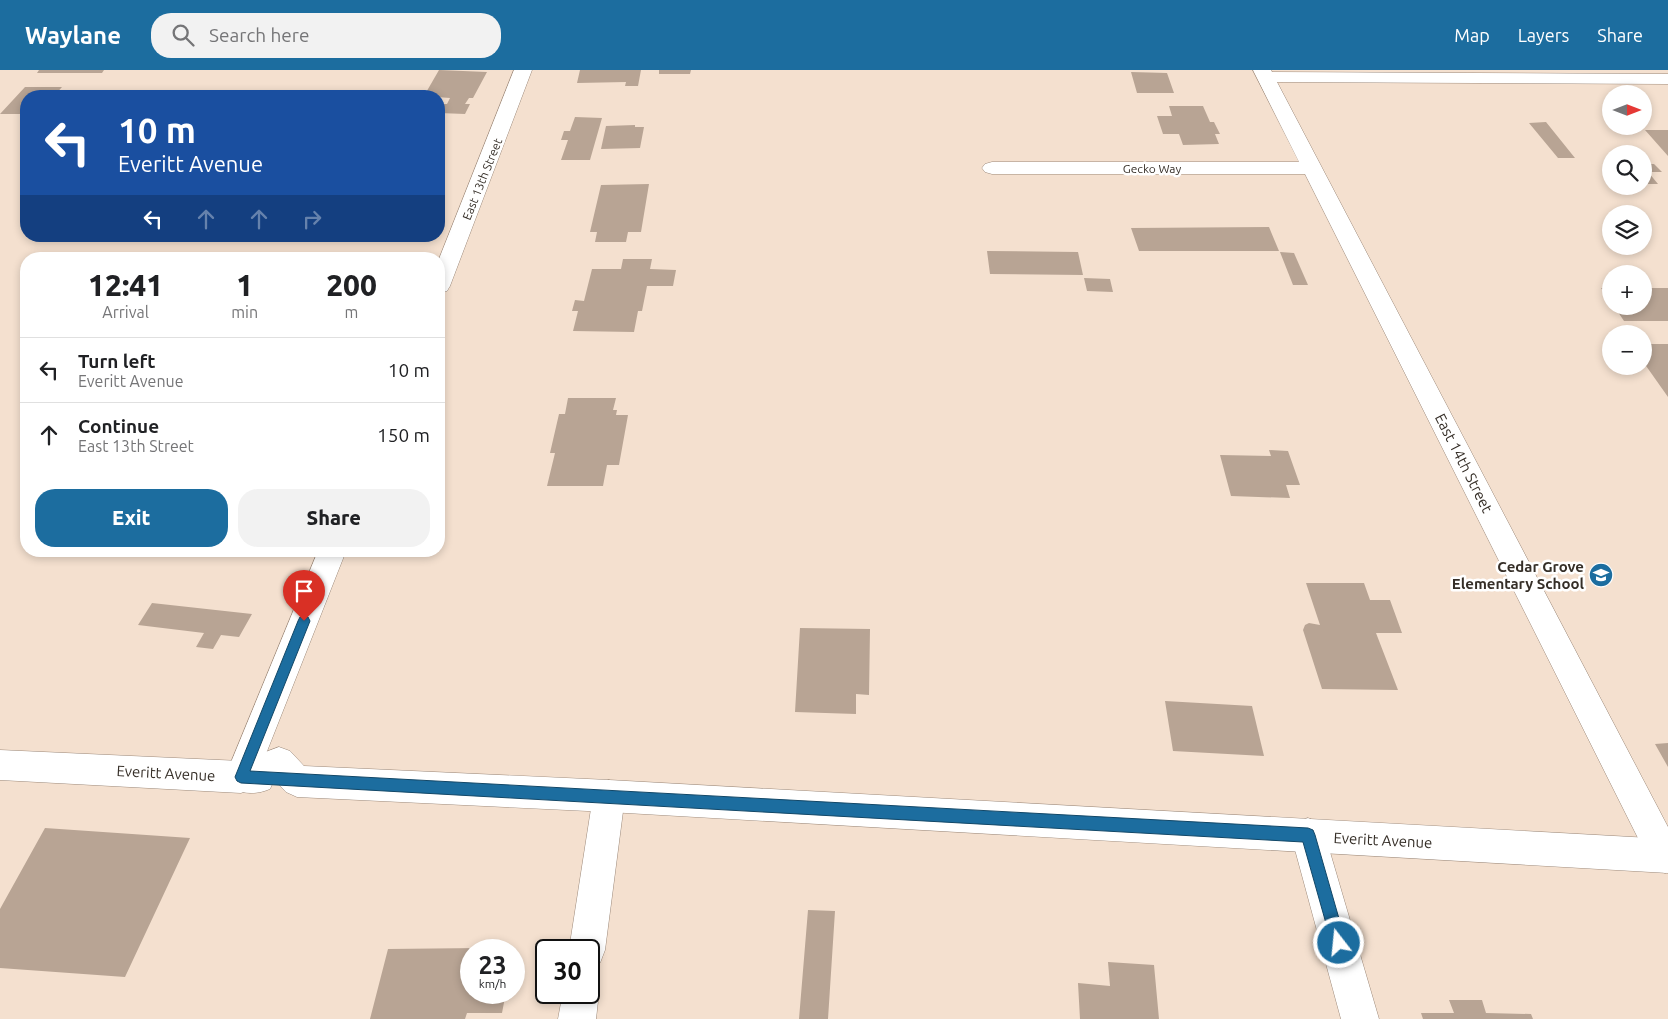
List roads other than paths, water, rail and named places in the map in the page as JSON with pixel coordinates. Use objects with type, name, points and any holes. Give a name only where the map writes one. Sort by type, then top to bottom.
[{"type":"street","name":"East 13th Street","points":[[445,271],[504,125],[523,70]]},
{"type":"street","points":[[1264,73],[1668,79]]},
{"type":"street","name":"East 14th Street","points":[[1264,73],[1667,856]]},
{"type":"street","name":"Gecko Way","points":[[992,168],[1312,168]]},
{"type":"street","points":[[241,777],[330,557]]},
{"type":"street","name":"Everitt Avenue","points":[[0,765],[241,777],[279,762],[298,781],[609,796],[1667,856]]},
{"type":"street","points":[[589,939],[609,796]]},
{"type":"street","points":[[1308,835],[1360,1019]]},
{"type":"street","points":[[577,1019],[579,1004]]},
{"type":"place","name":"Cedar Grove Elementary School","points":[[1601,575]]}]
